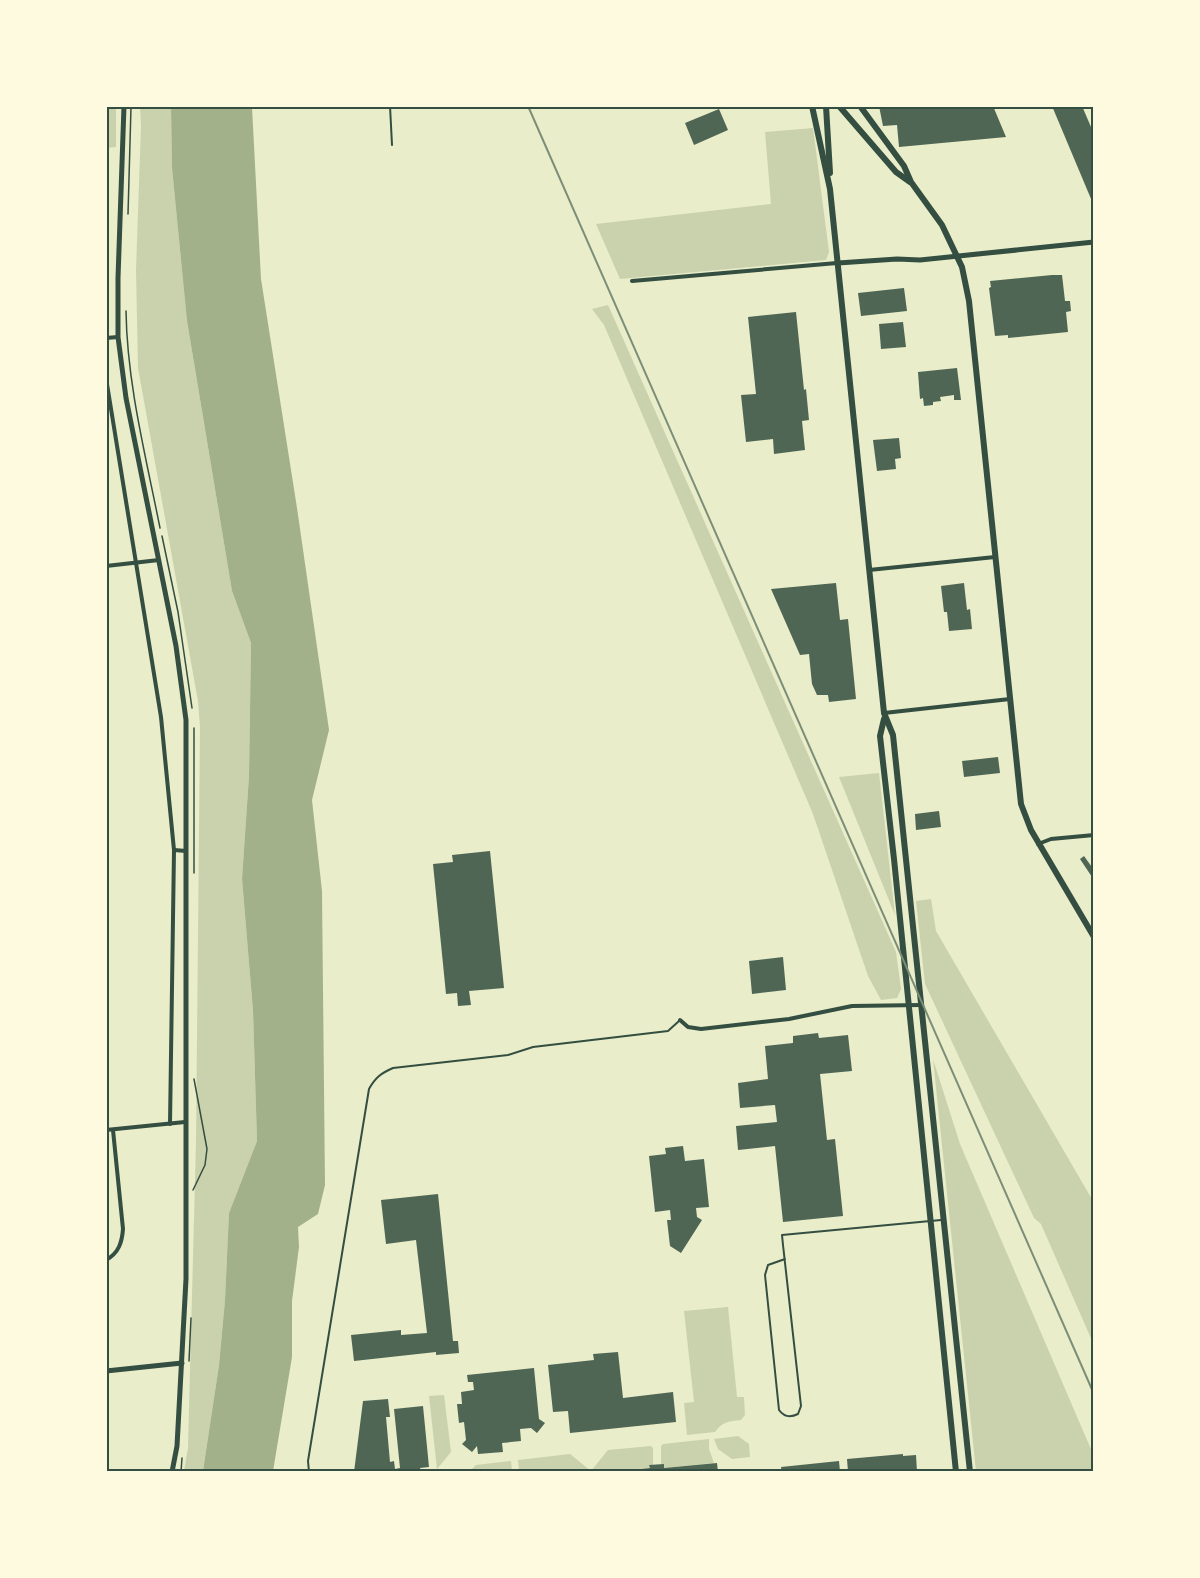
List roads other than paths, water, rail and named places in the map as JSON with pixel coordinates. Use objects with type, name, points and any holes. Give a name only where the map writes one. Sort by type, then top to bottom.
[{"type":"main road","points":[[812,106],[830,189],[838,263],[884,716],[880,736],[956,1472]]},
{"type":"main road","points":[[826,106],[830,146],[830,189]]},
{"type":"main road","points":[[839,106],[896,172],[911,182]]},
{"type":"main road","points":[[860,106],[904,166],[911,182],[942,225],[965,278],[1021,804],[1027,824],[1038,844],[1094,936]]},
{"type":"main road","points":[[884,716],[893,735],[970,1472]]},
{"type":"street","points":[[124,106],[118,337],[126,398],[176,646],[186,720],[186,1279],[177,1446],[172,1472]]},
{"type":"street","points":[[632,281],[838,263],[920,260],[1094,242]]},
{"type":"street","points":[[106,338],[118,337]]},
{"type":"street","points":[[106,378],[161,717],[174,850],[170,1124]]},
{"type":"street","points":[[869,570],[995,557]]},
{"type":"street","points":[[106,566],[159,560]]},
{"type":"street","points":[[884,716],[1010,699]]},
{"type":"street","points":[[1038,844],[1051,839],[1094,835]]},
{"type":"street","points":[[174,850],[186,851]]},
{"type":"street","points":[[680,1020],[688,1027],[701,1029],[789,1019],[852,1006],[922,1005]]},
{"type":"street","points":[[106,1130],[185,1122]]},
{"type":"street","points":[[106,1260],[118,1250],[123,1229],[113,1130]]},
{"type":"street","points":[[106,1371],[182,1363]]},
{"type":"lane","points":[[390,106],[392,145]]},
{"type":"lane","points":[[309,1472],[308,1461],[319,1390],[369,1089],[374,1080],[383,1072],[393,1068],[508,1055],[533,1047],[668,1031],[680,1020]]},
{"type":"lane","points":[[785,1259],[768,1265],[765,1275],[779,1410],[783,1414],[792,1416],[798,1414],[801,1406],[785,1259],[782,1235],[944,1220]]},
{"type":"railway","points":[[528,106],[1094,1394]]}]
